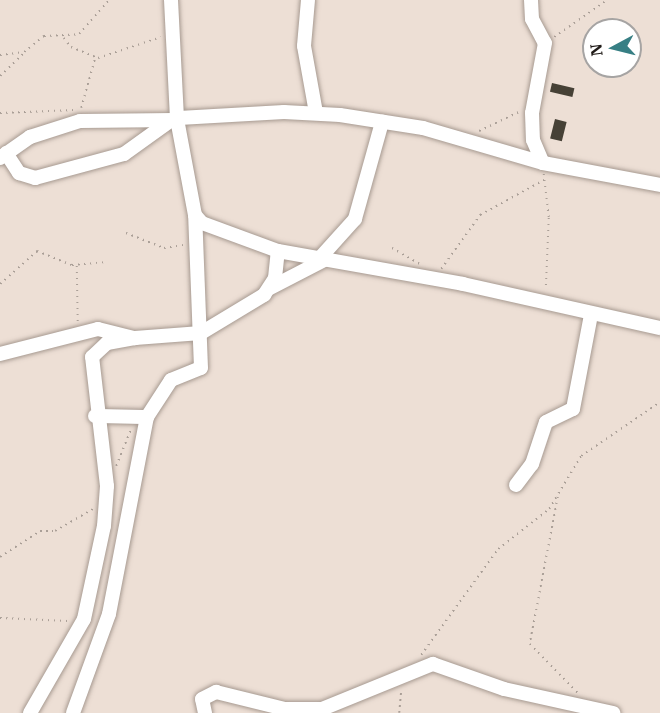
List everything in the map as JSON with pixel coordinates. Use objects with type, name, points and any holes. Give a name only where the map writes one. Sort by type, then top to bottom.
[{"type":"street","points":[[73,713],[110,614],[144,417],[171,380],[201,369],[197,239],[195,215],[176,119],[175,38],[171,0]]},
{"type":"street","points":[[308,0],[304,46],[316,113]]},
{"type":"street","points":[[531,0],[532,19],[545,43],[533,105],[533,140],[543,163]]},
{"type":"street","points":[[176,119],[124,154],[35,178],[18,173],[3,156],[30,137],[80,121],[316,113],[382,122],[458,138],[543,163],[660,185]]},
{"type":"street","points":[[30,713],[84,619],[104,526],[106,486],[95,416],[92,357],[107,343],[135,338],[201,333],[270,288],[321,260],[355,219],[382,122]]},
{"type":"street","points":[[195,215],[202,223],[278,251],[321,260],[423,274],[591,315],[660,328]]},
{"type":"street","points":[[270,288],[278,251]]},
{"type":"street","points":[[516,485],[532,464],[546,422],[573,409],[591,315]]},
{"type":"street","points":[[0,354],[101,329],[135,338]]},
{"type":"street","points":[[95,416],[144,417]]},
{"type":"street","points":[[205,713],[202,699],[216,692],[308,711],[433,664],[514,692],[613,713]]},
{"type":"path","points":[[0,76],[44,36],[63,37],[86,30],[109,0]]},
{"type":"path","points":[[545,43],[607,0]]},
{"type":"path","points":[[63,37],[71,47],[95,57],[150,36],[175,38]]},
{"type":"path","points":[[0,55],[24,52]]},
{"type":"path","points":[[0,113],[50,108],[81,114],[95,57]]},
{"type":"path","points":[[458,138],[533,105]]},
{"type":"path","points":[[543,163],[547,303]]},
{"type":"path","points":[[392,248],[415,257],[423,274],[447,265],[480,215],[544,180]]},
{"type":"path","points":[[126,233],[164,248],[197,239]]},
{"type":"path","points":[[0,284],[37,251],[77,265],[105,262]]},
{"type":"path","points":[[77,265],[79,336]]},
{"type":"path","points":[[399,713],[406,675],[498,549],[537,521],[559,494],[582,456],[660,402]]},
{"type":"path","points":[[106,486],[125,436],[144,417]]},
{"type":"path","points":[[559,494],[530,644],[595,709]]},
{"type":"path","points":[[0,557],[40,531],[75,522],[95,505]]},
{"type":"path","points":[[0,618],[55,623],[84,619]]},
{"type":"building","points":[[552,83],[574,88],[572,97],[550,92]]},
{"type":"building","points":[[555,119],[567,122],[562,141],[550,138]]}]
